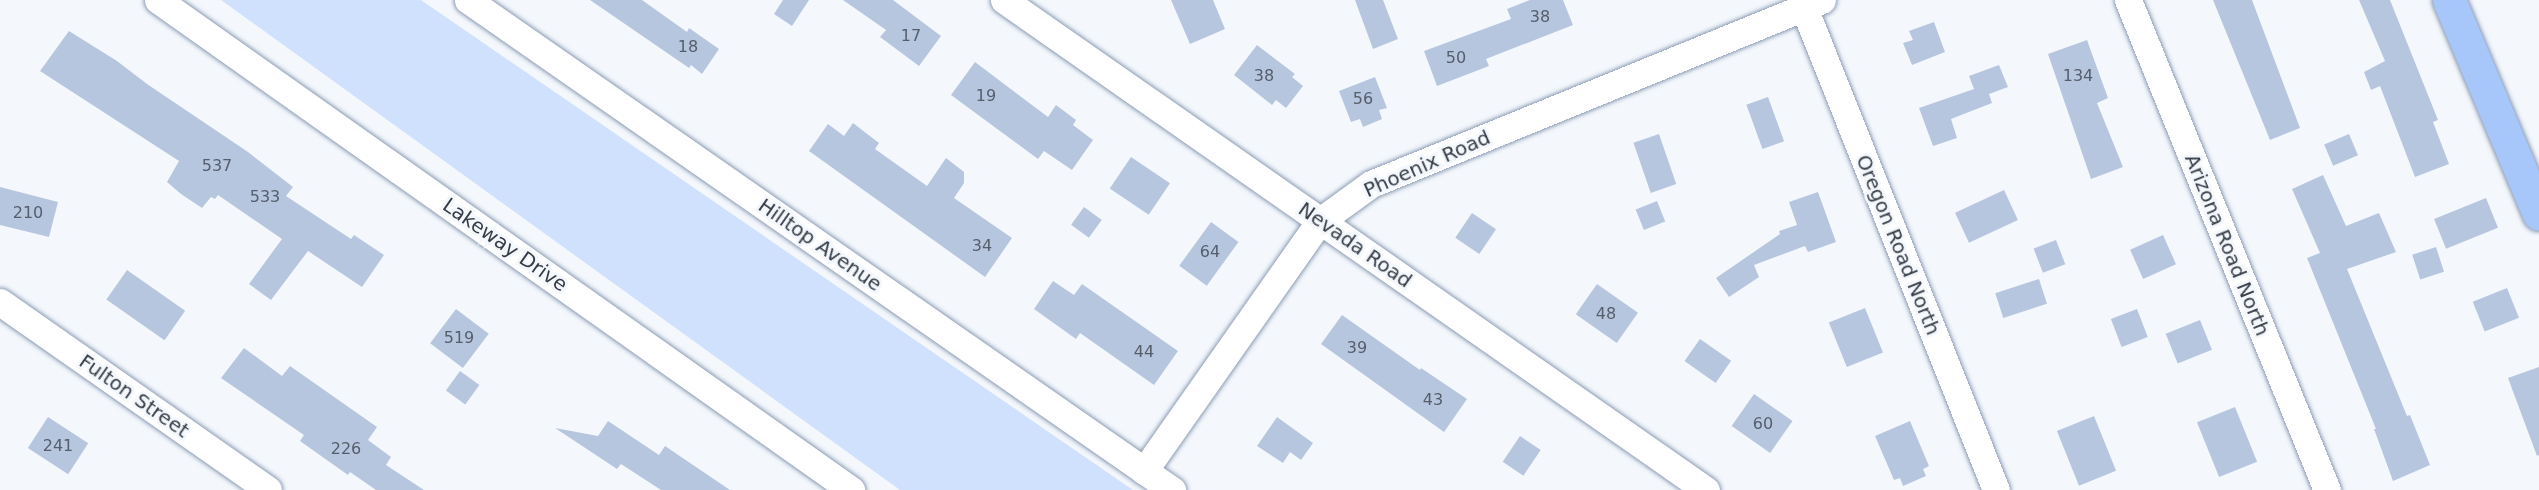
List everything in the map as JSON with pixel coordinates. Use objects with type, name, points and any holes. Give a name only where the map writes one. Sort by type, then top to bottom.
[{"type":"main road","points":[[2449,0],[2539,214]]},
{"type":"street","name":"Lakeway Drive","points":[[158,0],[851,490]]},
{"type":"street","name":"Hilltop Avenue","points":[[468,0],[1172,490]]},
{"type":"street","name":"Arizona Road North","points":[[2128,0],[2327,490]]},
{"type":"street","name":"Nevada Road","points":[[1009,1],[1706,490]]},
{"type":"street","name":"Phoenix Road","points":[[1144,471],[1320,221],[1371,184],[1809,2]]},
{"type":"street","name":"Oregon Road North","points":[[1809,2],[1995,490]]},
{"type":"street","name":"Fulton Street","points":[[0,302],[268,490]]},
{"type":"shaded area","points":[[221,0],[421,0],[1133,490],[900,490]]},
{"type":"building","points":[[590,0],[642,0],[687,32],[689,28],[719,49],[702,74],[691,65],[689,68]]},
{"type":"building","points":[[783,0],[809,0],[792,26],[774,14]]},
{"type":"building","points":[[843,0],[893,0],[941,36],[919,66],[880,37],[886,30]]},
{"type":"building","points":[[1171,0],[1213,0],[1225,29],[1190,44]]},
{"type":"building","points":[[1355,0],[1383,0],[1398,39],[1373,49]]},
{"type":"building","points":[[1530,0],[1563,0],[1573,25],[1486,59],[1489,66],[1437,86],[1424,51],[1511,19],[1507,9]]},
{"type":"building","points":[[2213,0],[2252,0],[2300,128],[2270,140]]},
{"type":"building","points":[[2359,0],[2390,0],[2438,120],[2433,122],[2449,164],[2415,177],[2380,86],[2371,90],[2364,72],[2385,61]]},
{"type":"building","points":[[1934,22],[1945,52],[1912,65],[1903,43],[1913,40],[1909,31]]},
{"type":"building","points":[[69,31],[117,61],[248,152],[293,187],[286,196],[351,239],[354,235],[384,255],[362,287],[308,251],[271,300],[249,284],[282,239],[218,195],[215,199],[211,197],[202,208],[181,194],[167,182],[179,161],[40,71]]},
{"type":"building","points":[[2087,40],[2108,98],[2097,103],[2123,167],[2091,179],[2048,54]]},
{"type":"building","points":[[1257,45],[1295,74],[1292,77],[1303,86],[1286,108],[1276,100],[1272,105],[1234,75]]},
{"type":"building","points":[[975,62],[1048,117],[1056,105],[1076,120],[1073,125],[1093,140],[1072,170],[1044,151],[1038,159],[951,95]]},
{"type":"building","points":[[1999,65],[2008,87],[1989,94],[1992,103],[1951,119],[1957,138],[1933,146],[1919,108],[1974,89],[1969,76]]},
{"type":"building","points":[[1375,77],[1387,108],[1379,110],[1382,119],[1363,127],[1360,119],[1351,122],[1339,91]]},
{"type":"building","points":[[1768,97],[1784,141],[1762,149],[1746,105]]},
{"type":"building","points":[[853,123],[879,143],[875,149],[927,186],[946,158],[964,172],[964,183],[954,198],[1012,238],[985,277],[809,151],[828,124],[844,136]]},
{"type":"building","points":[[1659,134],[1676,184],[1651,193],[1633,143]]},
{"type":"building","points":[[2349,134],[2358,155],[2333,166],[2324,145]]},
{"type":"building","points":[[1131,157],[1170,183],[1149,215],[1110,189]]},
{"type":"building","points":[[2323,175],[2346,226],[2379,213],[2396,252],[2347,269],[2407,416],[2410,415],[2430,465],[2393,481],[2374,429],[2376,429],[2307,258],[2320,253],[2292,189]]},
{"type":"building","points":[[0,187],[58,202],[49,237],[0,225]]},
{"type":"building","points":[[2004,190],[2018,220],[1969,243],[1955,213]]},
{"type":"building","points":[[1818,192],[1836,242],[1808,252],[1805,246],[1754,265],[1759,277],[1729,297],[1716,278],[1780,234],[1779,231],[1797,225],[1789,202]]},
{"type":"building","points":[[2486,198],[2498,228],[2446,249],[2434,219]]},
{"type":"building","points":[[1657,201],[1665,221],[1644,230],[1636,210]]},
{"type":"building","points":[[1084,207],[1102,220],[1089,238],[1071,225]]},
{"type":"building","points":[[1472,213],[1496,229],[1479,254],[1455,238]]},
{"type":"building","points":[[1211,222],[1239,242],[1207,286],[1179,266]]},
{"type":"building","points":[[2163,235],[2176,264],[2143,279],[2130,250]]},
{"type":"building","points":[[2056,240],[2065,264],[2043,273],[2034,249]]},
{"type":"building","points":[[2436,247],[2444,272],[2420,279],[2412,255]]},
{"type":"building","points":[[127,270],[185,311],[165,340],[106,299]]},
{"type":"building","points":[[2039,279],[2047,304],[2003,318],[1995,293]]},
{"type":"building","points":[[1053,281],[1074,295],[1082,284],[1178,351],[1154,385],[1080,333],[1076,339],[1034,309]]},
{"type":"building","points":[[1597,284],[1638,313],[1617,343],[1576,314]]},
{"type":"building","points":[[2507,288],[2519,318],[2485,332],[2473,302]]},
{"type":"building","points":[[1865,308],[1883,353],[1847,367],[1829,323]]},
{"type":"building","points":[[456,309],[489,334],[463,368],[430,343]]},
{"type":"building","points":[[2137,309],[2148,337],[2122,347],[2111,319]]},
{"type":"building","points":[[1342,315],[1420,370],[1421,368],[1467,399],[1444,432],[1321,344]]},
{"type":"building","points":[[2200,320],[2212,350],[2178,364],[2166,334]]},
{"type":"building","points":[[1700,339],[1731,361],[1716,383],[1685,361]]},
{"type":"building","points":[[244,348],[282,376],[290,366],[377,427],[368,440],[391,457],[386,465],[424,490],[376,490],[350,472],[348,475],[300,441],[304,435],[221,378]]},
{"type":"building","points":[[2539,367],[2539,455],[2537,456],[2508,378]]},
{"type":"building","points":[[460,371],[479,385],[465,405],[446,390]]},
{"type":"building","points":[[1754,394],[1793,421],[1770,453],[1732,426]]},
{"type":"building","points":[[2235,407],[2257,462],[2219,477],[2197,422]]},
{"type":"building","points":[[2094,416],[2116,471],[2079,486],[2057,431]]},
{"type":"building","points":[[48,417],[88,443],[68,474],[28,448]]},
{"type":"building","points":[[1277,417],[1313,443],[1301,460],[1290,452],[1283,463],[1257,446]]},
{"type":"building","points":[[608,421],[659,455],[665,446],[730,490],[661,490],[621,464],[617,469],[555,428],[598,436]]},
{"type":"building","points":[[1910,421],[1929,466],[1923,469],[1926,476],[1903,486],[1900,478],[1894,480],[1875,436]]},
{"type":"building","points":[[1520,436],[1541,450],[1523,476],[1503,462]]}]
